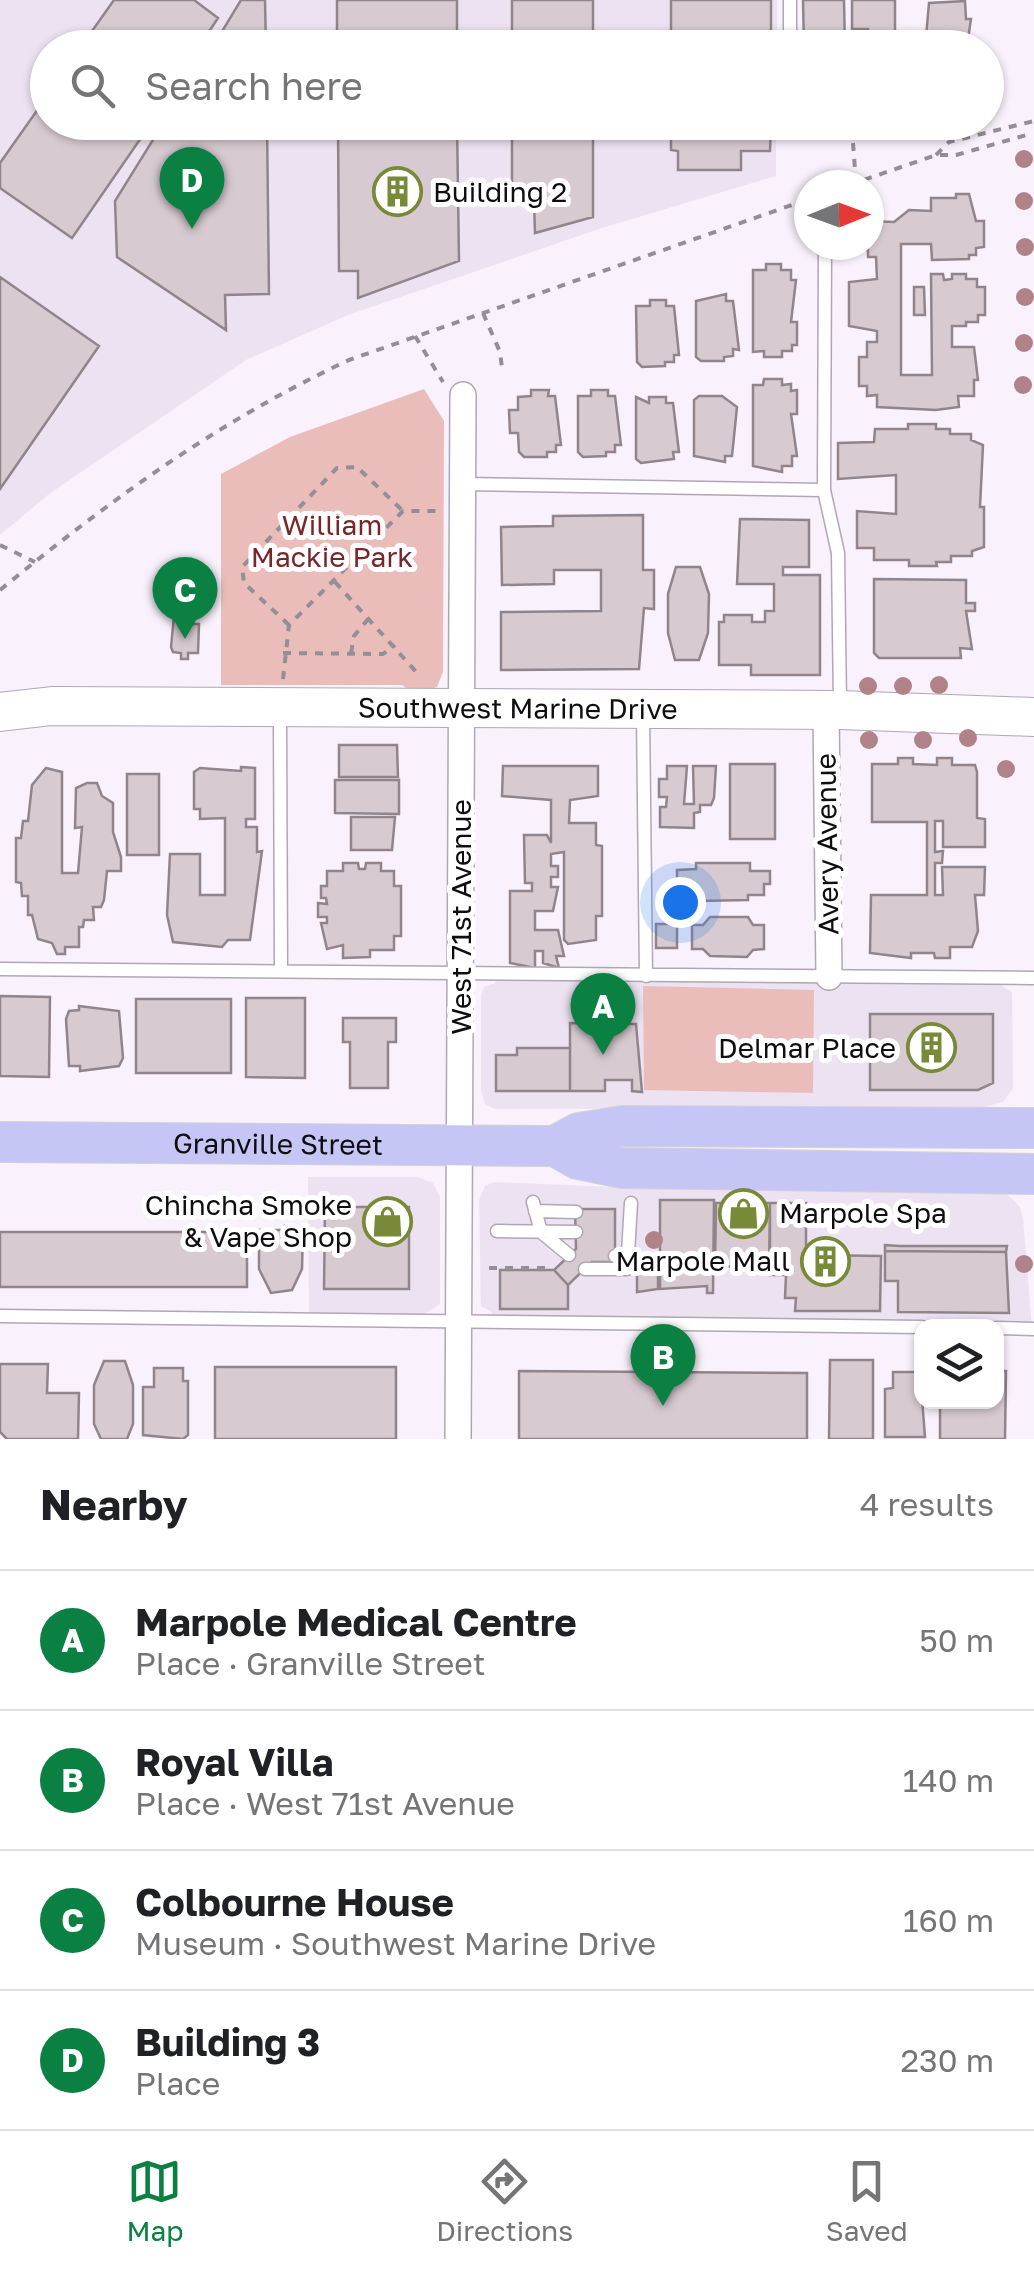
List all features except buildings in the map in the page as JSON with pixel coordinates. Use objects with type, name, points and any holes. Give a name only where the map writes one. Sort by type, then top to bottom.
[{"type":"main road","name":"Granville Street","points":[[0,1142],[555,1146],[579,1134],[623,1126],[1034,1128]]},
{"type":"main road","name":"Granville Street","points":[[555,1146],[578,1159],[622,1168],[1034,1174]]},
{"type":"street","name":"West 71st Avenue","points":[[458,1439],[463,395]]},
{"type":"street","name":"Southwest Marine Drive","points":[[0,712],[281,694],[461,710],[833,710],[1034,718]]},
{"type":"street","name":"Avery Avenue","points":[[829,977],[833,710]]},
{"type":"lane","points":[[790,0],[790,30]]},
{"type":"lane","points":[[826,260],[824,490],[838,553],[833,710]]},
{"type":"lane","points":[[463,484],[824,490]]},
{"type":"lane","points":[[281,694],[282,970]]},
{"type":"lane","points":[[642,711],[646,976]]},
{"type":"lane","points":[[0,969],[1034,978]]},
{"type":"lane","points":[[569,1256],[541,1232],[534,1207],[576,1212]]},
{"type":"lane","points":[[585,1268],[627,1269],[631,1256],[631,1208],[615,1212]]},
{"type":"lane","points":[[497,1232],[576,1232]]},
{"type":"lane","points":[[615,1232],[630,1232]]},
{"type":"lane","points":[[616,1256],[631,1256]]},
{"type":"lane","points":[[0,1316],[914,1327]]},
{"type":"lane","points":[[1004,1328],[1034,1329]]},
{"type":"path","points":[[1004,128],[1034,121]]},
{"type":"path","points":[[884,172],[936,154],[956,155],[1030,134]]},
{"type":"path","points":[[936,154],[957,140]]},
{"type":"path","points":[[855,148],[856,170]]},
{"type":"path","points":[[0,590],[142,478],[234,418],[349,360],[794,204]]},
{"type":"path","points":[[483,313],[500,352],[502,368]]},
{"type":"path","points":[[415,336],[437,378],[463,395]]},
{"type":"path","points":[[289,625],[244,583],[242,567],[338,468],[357,468],[404,512],[462,511]]},
{"type":"path","points":[[281,694],[282,653],[289,625],[404,512]]},
{"type":"path","points":[[0,545],[34,562]]},
{"type":"path","points":[[336,582],[422,680]]},
{"type":"path","points":[[351,654],[354,636],[369,618]]},
{"type":"path","points":[[282,653],[383,654],[395,645]]},
{"type":"path","points":[[488,1268],[550,1268]]},
{"type":"shaded area","points":[[0,0],[777,0],[777,30],[30,30],[30,140],[776,140],[776,176],[602,228],[348,315],[246,360],[49,494],[0,535]]},
{"type":"shaded area","points":[[495,975],[1000,978],[1003,987],[1012,992],[1013,1088],[1003,1102],[984,1107],[495,1109],[485,1104],[481,1091],[481,995],[484,987],[495,983]]},
{"type":"shaded area","points":[[308,1177],[417,1177],[433,1183],[440,1197],[440,1304],[424,1314],[424,1323],[309,1321]]},
{"type":"shaded area","points":[[494,1182],[684,1190],[1007,1194],[1020,1207],[1023,1218],[1032,1329],[1004,1329],[1004,1319],[914,1319],[914,1327],[494,1322],[492,1312],[481,1306],[479,1200],[485,1186]]},
{"type":"green space","name":"William Mackie Park","points":[[424,389],[444,421],[443,672],[437,687],[415,694],[402,685],[221,685],[221,474],[290,437]]},
{"type":"green space","points":[[643,986],[814,990],[813,1093],[644,1090]]},
{"type":"place","name":"Building 2","points":[[398,192]]},
{"type":"place","name":"Building 3","points":[[192,229]]},
{"type":"place","name":"Colbourne House","points":[[185,639]]},
{"type":"place","name":"Delmar Place","points":[[931,1048]]},
{"type":"place","name":"Marpole Medical Centre","points":[[603,1055]]},
{"type":"place","name":"Marpole Spa","points":[[744,1213]]},
{"type":"place","name":"Chincha Smoke & Vape Shop","points":[[387,1221]]},
{"type":"place","name":"Marpole Mall","points":[[825,1261]]},
{"type":"place","name":"Royal Villa","points":[[663,1406]]}]
